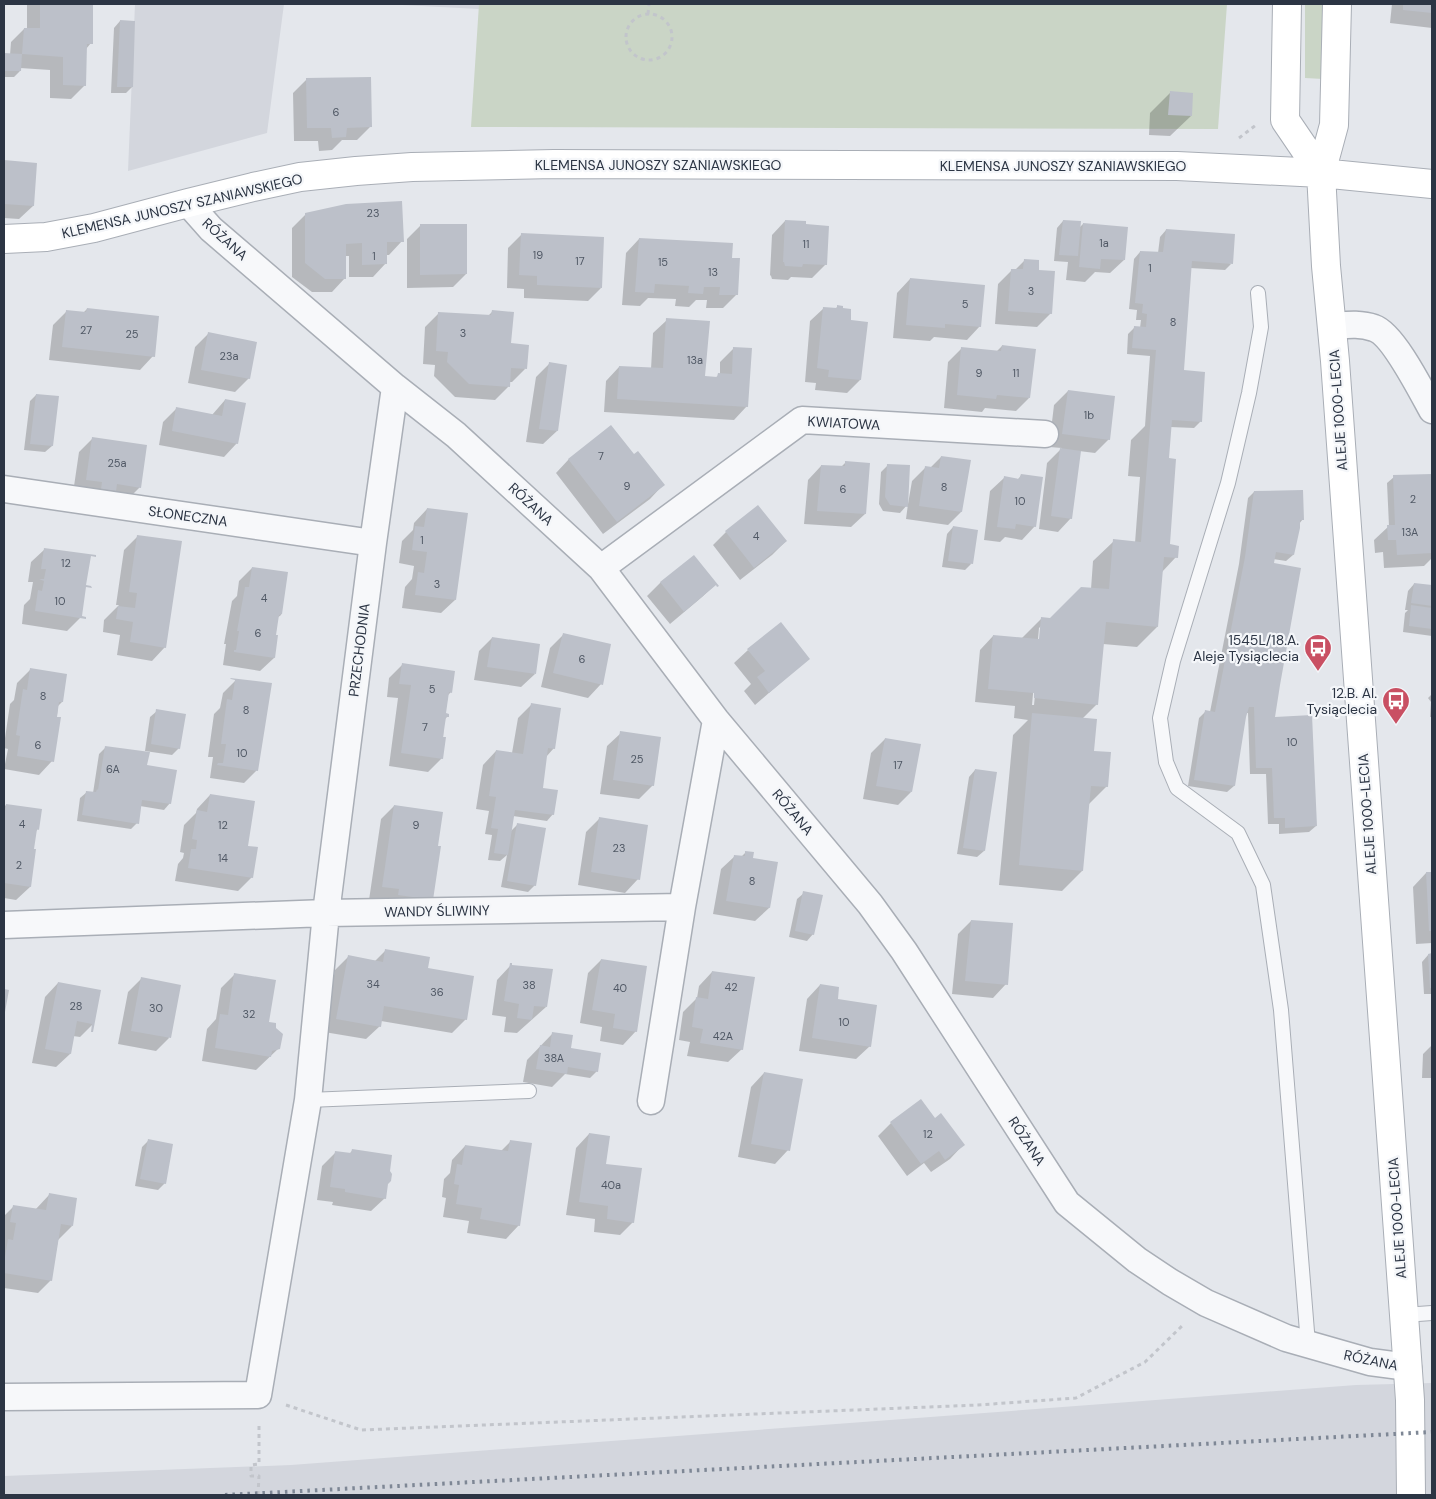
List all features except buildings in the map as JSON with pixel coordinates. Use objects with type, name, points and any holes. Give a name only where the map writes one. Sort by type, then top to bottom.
[{"type":"street","name":"ALEJE 1000-LECIA","points":[[1287,4],[1285,120],[1320,173]]},
{"type":"street","name":"ALEJE 1000-LECIA","points":[[1337,4],[1334,125],[1320,173],[1408,1367],[1411,1495]]},
{"type":"street","name":"KLEMENSA JUNOSZY SZANIAWSKIEGO","points":[[4,239],[46,237],[94,228],[188,203],[300,177],[412,167],[554,164],[1177,166],[1320,173],[1432,184]]},
{"type":"street","name":"RÓŻANA","points":[[188,203],[211,229],[395,387],[456,435],[601,568],[716,720],[870,904],[904,951],[1067,1203],[1137,1260],[1206,1303],[1286,1338],[1370,1362],[1408,1367]]},
{"type":"street","points":[[1332,326],[1355,324],[1376,328],[1387,336],[1432,410]]},
{"type":"street","name":"PRZECHODNIA","points":[[258,1395],[308,1100],[326,913],[373,542],[395,387]]},
{"type":"street","name":"KWIATOWA","points":[[601,568],[802,420],[1045,434]]},
{"type":"street","name":"SŁONECZNA","points":[[4,489],[373,542]]},
{"type":"street","points":[[651,1101],[682,907],[716,720]]},
{"type":"street","name":"WANDY ŚLIWINY","points":[[4,925],[326,913],[682,907]]},
{"type":"street","points":[[4,1397],[258,1395]]},
{"type":"lane","points":[[1258,293],[1261,327],[1249,393],[1228,483],[1198,586],[1173,661],[1160,718],[1166,762],[1177,788],[1238,833],[1263,885],[1281,1010],[1308,1344]]},
{"type":"lane","points":[[308,1100],[529,1092]]},
{"type":"lane","points":[[1404,1315],[1432,1314]]},
{"type":"path","points":[[648,14],[649,4]]},
{"type":"path","points":[[648,14],[662,18],[667,23],[671,30],[672,38],[666,52],[661,56],[646,60],[633,53],[628,47],[626,32],[634,19],[648,14]]},
{"type":"path","points":[[258,1495],[259,1476],[251,1476],[251,1464],[259,1464],[258,1395],[361,1430],[968,1406],[1076,1398],[1145,1362],[1206,1303]]},
{"type":"shaded area","points":[[135,4],[284,4],[267,133],[128,171]]},
{"type":"shaded area","points":[[383,4],[479,4],[479,9]]},
{"type":"shaded area","points":[[1432,1383],[1432,1495],[4,1495],[4,1476],[291,1465],[1356,1385]]},
{"type":"green space","points":[[479,4],[1227,4],[1218,129],[471,127]]},
{"type":"green space","points":[[1305,4],[1324,4],[1323,79],[1305,78]]},
{"type":"railway","points":[[225,1495],[1432,1432]]},
{"type":"place","name":"1545L/18.A. Aleje Tysiąclecia","points":[[1318,672]]},
{"type":"place","name":"12.B. Al. Tysiąclecia","points":[[1396,725]]}]
